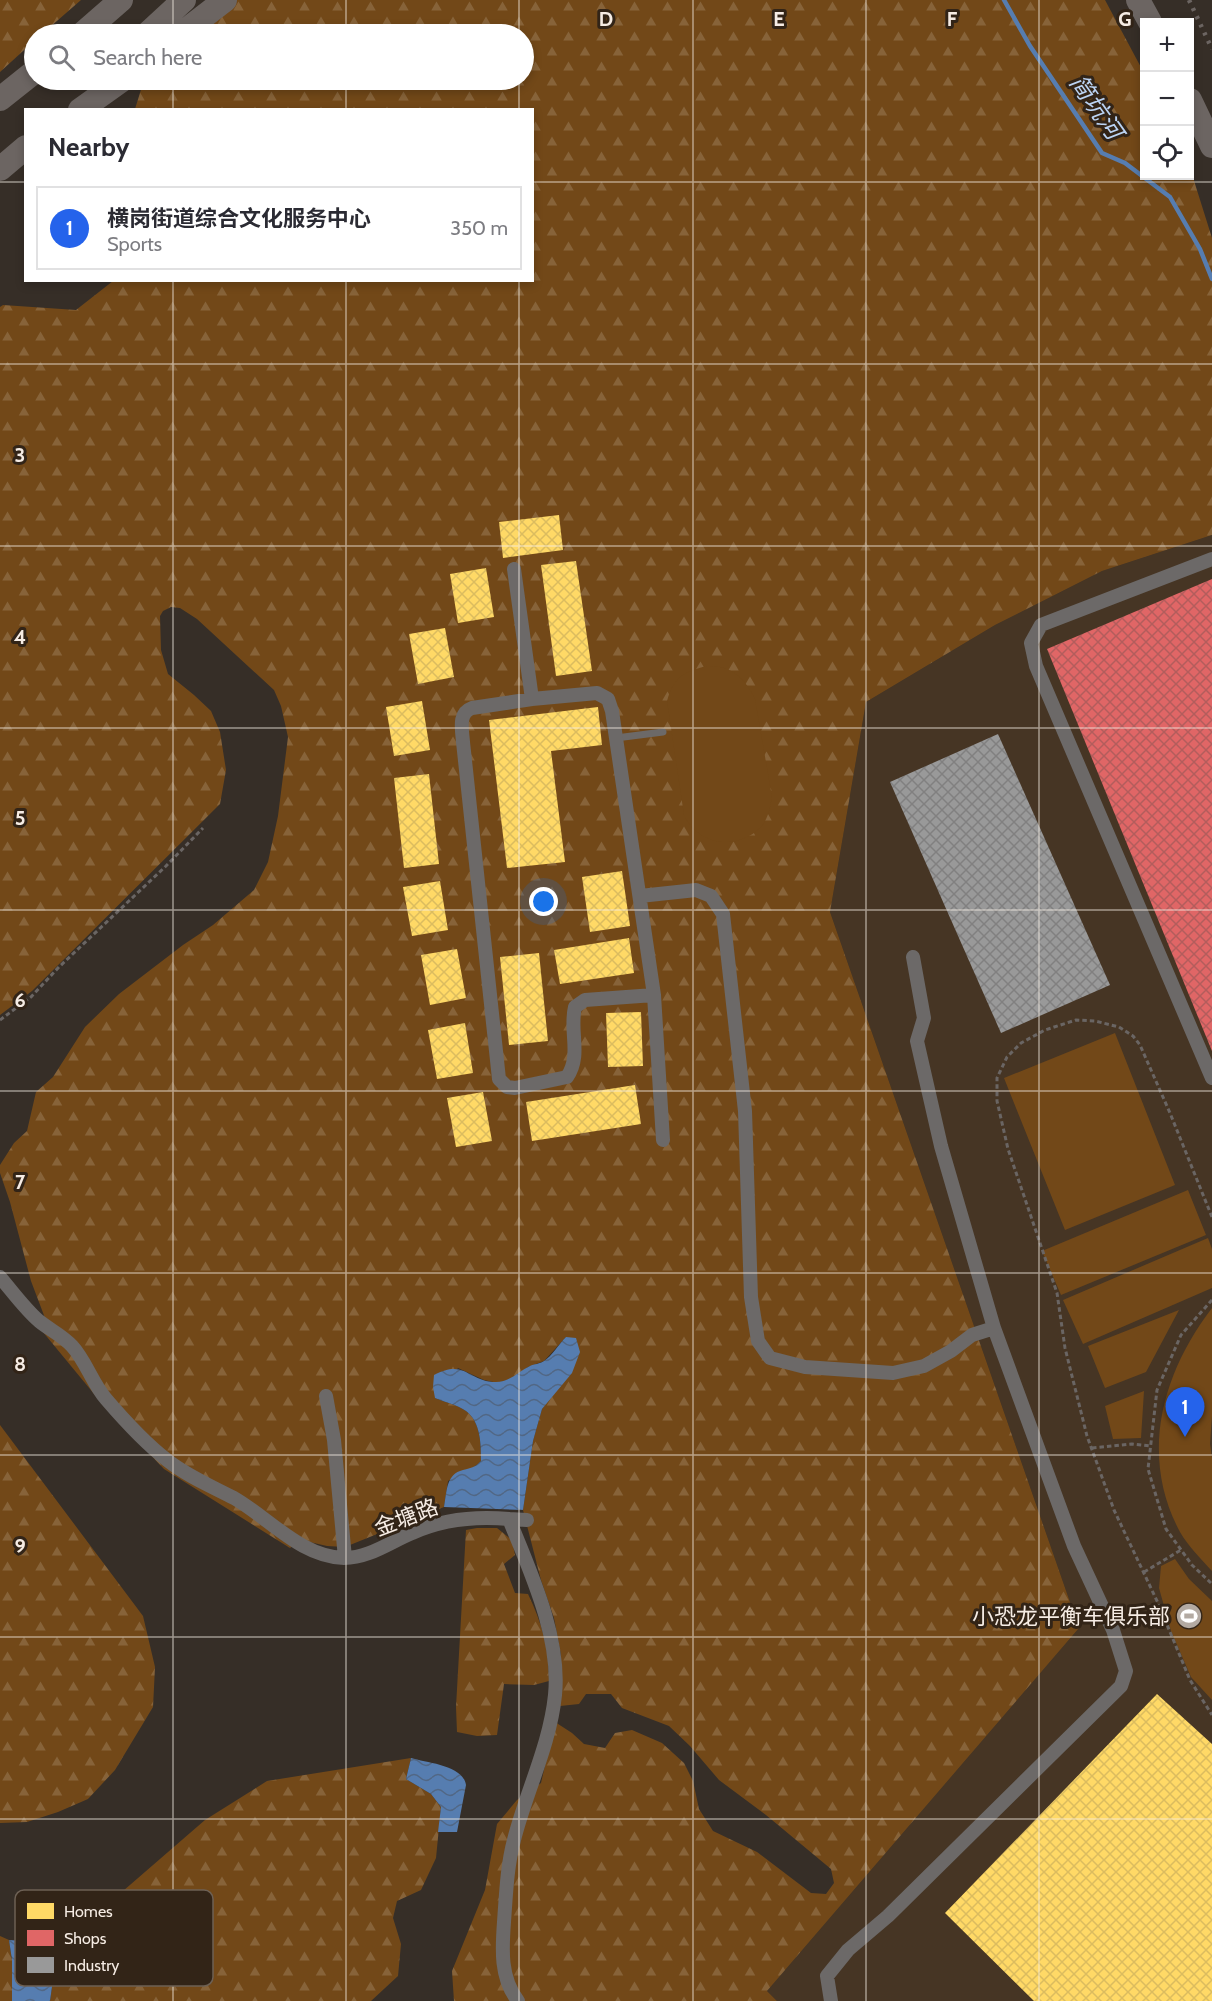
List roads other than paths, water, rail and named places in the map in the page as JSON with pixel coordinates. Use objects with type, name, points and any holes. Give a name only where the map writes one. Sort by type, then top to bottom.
[{"type":"highway","points":[[93,24],[121,0]]},
{"type":"highway","points":[[158,24],[184,0]]},
{"type":"highway","points":[[193,24],[225,0]]},
{"type":"highway","points":[[1138,0],[1148,18]]},
{"type":"highway","points":[[0,99],[24,80]]},
{"type":"highway","points":[[69,108],[88,90]]},
{"type":"highway","points":[[83,108],[108,90]]},
{"type":"highway","points":[[1194,108],[1212,146]]},
{"type":"highway","points":[[0,169],[24,149]]},
{"type":"street","points":[[1212,559],[1041,625],[1031,644],[1036,666],[1212,1078]]},
{"type":"street","points":[[514,569],[532,699]]},
{"type":"street","points":[[654,995],[585,1000],[575,1007],[572,1017],[576,1054],[573,1068],[567,1077],[515,1088],[507,1087],[499,1079],[463,742],[462,716],[466,710],[532,699],[597,693],[608,699],[616,738],[654,995],[663,1140]]},
{"type":"street","points":[[640,896],[696,890],[711,896],[723,914],[745,1111],[751,1297],[758,1341],[770,1358],[805,1367],[893,1373],[924,1366],[951,1351],[972,1335],[994,1328]]},
{"type":"street","points":[[831,2001],[827,1976],[848,1950],[888,1916],[1121,1686],[1126,1671],[1113,1630],[1074,1546],[994,1328],[941,1146],[917,1041],[924,1018],[913,957]]},
{"type":"street","name":"金塘路","points":[[0,1277],[38,1320],[72,1346],[106,1399],[167,1460],[243,1504],[291,1538],[320,1553],[345,1558],[369,1553],[414,1532],[444,1522],[485,1517],[527,1520]]},
{"type":"street","points":[[326,1396],[334,1440],[345,1558]]},
{"type":"street","points":[[509,1519],[540,1600],[550,1638],[555,1675],[555,1694],[549,1724],[514,1841],[507,1884],[502,1952],[508,1983],[518,2001]]},
{"type":"lane","points":[[616,738],[663,732]]},
{"type":"water","points":[[566,1337],[576,1338],[580,1352],[572,1373],[542,1409],[533,1441],[523,1510],[444,1507],[450,1479],[457,1472],[473,1467],[481,1461],[481,1448],[477,1427],[471,1416],[459,1407],[435,1398],[434,1375],[453,1369],[487,1381],[506,1380],[544,1361]]},
{"type":"water","points":[[411,1758],[451,1769],[463,1778],[466,1785],[457,1832],[438,1832],[441,1807],[431,1794],[406,1779]]},
{"type":"water","points":[[9,1940],[15,1940],[15,1986],[52,1986],[50,2001],[12,2001],[12,1960]]},
{"type":"waterway","name":"简坑河","points":[[1004,0],[1030,46],[1102,153],[1125,163],[1170,197],[1200,249],[1212,279]]},
{"type":"railway","points":[[1189,0],[1212,49]]},
{"type":"place","name":"横岗街道综合文化服务中心","points":[[1185,1437]]},
{"type":"place","name":"小恐龙平衡车俱乐部","points":[[1189,1616]]}]
